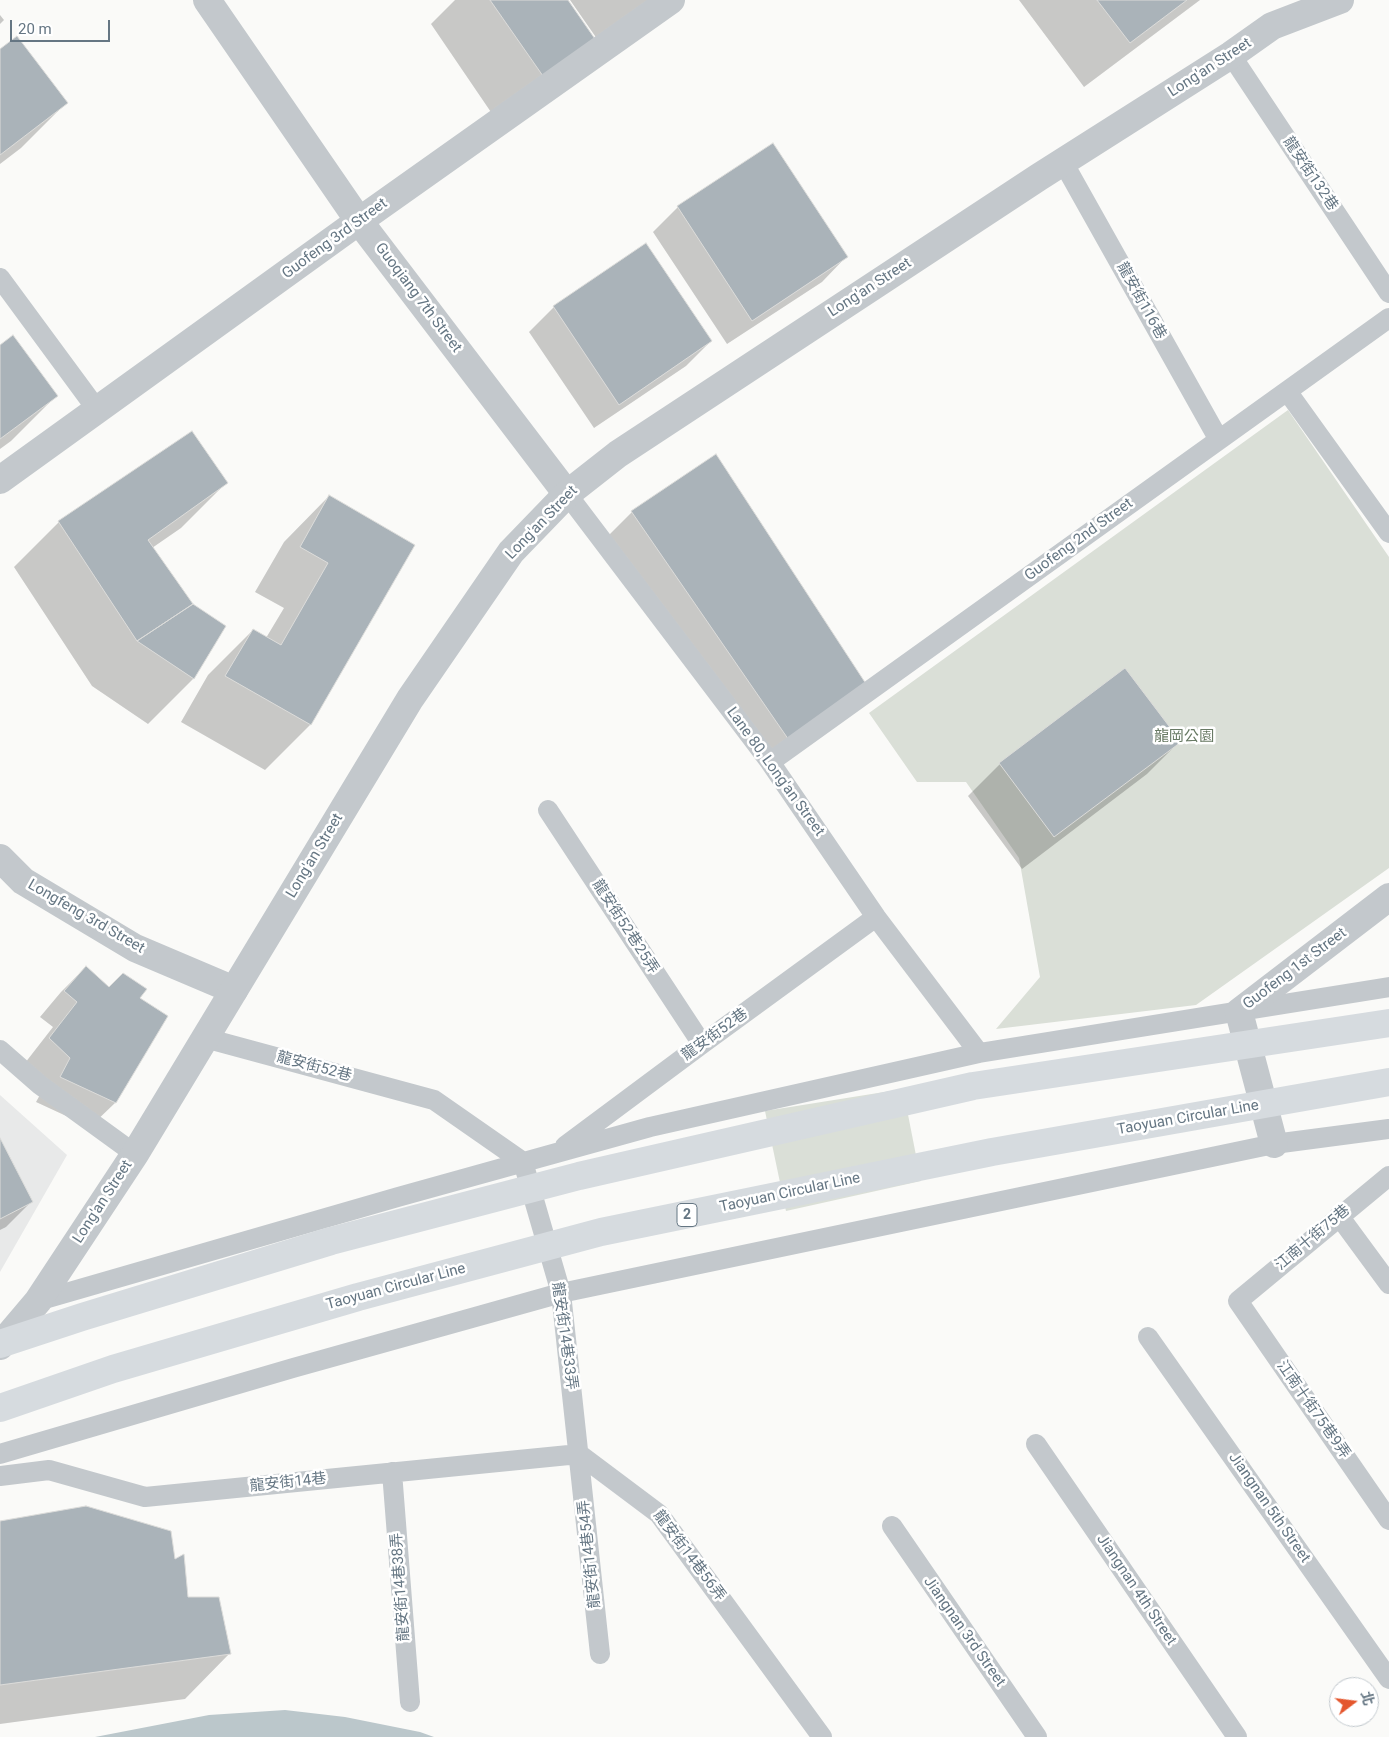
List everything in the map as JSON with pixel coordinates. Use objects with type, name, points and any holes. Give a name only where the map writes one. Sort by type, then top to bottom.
[{"type":"highway","points":[[0,1345],[82,1316],[331,1241],[598,1172],[973,1086],[1389,1023]]},
{"type":"highway","name":"Taoyuan Circular Line","points":[[0,1408],[113,1369],[358,1297],[601,1232],[992,1152],[1389,1082]]},
{"type":"street","name":"Guoqiang 7th Street","points":[[206,0],[359,221],[567,494]]},
{"type":"street","name":"Guofeng 3rd Street","points":[[0,480],[359,221],[671,0]]},
{"type":"street","name":"Long'an Street","points":[[0,1345],[38,1301],[135,1154],[410,699],[510,552],[567,494],[618,454],[1063,162],[1231,56],[1272,26],[1340,0]]},
{"type":"street","name":"Longfeng 3rd Street","points":[[0,858],[23,881],[135,948],[234,990]]},
{"type":"street","name":"Guofeng 1st Street","points":[[1274,1144],[1239,1012],[1389,898]]},
{"type":"lane","name":"龍安街132巷","points":[[1231,56],[1389,293]]},
{"type":"lane","name":"龍安街116巷","points":[[1063,162],[1219,440]]},
{"type":"lane","points":[[3,290],[98,411]]},
{"type":"lane","name":"Guofeng 2nd Street","points":[[770,762],[1389,318]]},
{"type":"lane","points":[[1286,391],[1389,533]]},
{"type":"lane","name":"Lane 80, Long'an Street","points":[[567,494],[770,762],[876,917],[979,1053]]},
{"type":"lane","name":"龍安街52巷25弄","points":[[548,810],[702,1044]]},
{"type":"lane","name":"龍安街52巷","points":[[555,1154],[876,917]]},
{"type":"lane","points":[[38,1301],[650,1127],[979,1053],[1389,987]]},
{"type":"lane","name":"龍安街52巷","points":[[205,1038],[434,1100],[524,1162]]},
{"type":"lane","points":[[0,1050],[40,1085],[135,1154]]},
{"type":"lane","points":[[0,1454],[294,1368],[561,1293],[1274,1144],[1389,1129]]},
{"type":"lane","name":"龍安街14巷33弄","points":[[524,1162],[561,1293],[579,1454]]},
{"type":"lane","name":"江南十街75巷","points":[[1238,1301],[1389,1176]]},
{"type":"lane","points":[[1339,1216],[1389,1284]]},
{"type":"lane","name":"江南十街75巷9弄","points":[[1238,1301],[1389,1520]]},
{"type":"lane","name":"Jiangnan 5th Street","points":[[1148,1337],[1389,1679]]},
{"type":"lane","name":"Jiangnan 4th Street","points":[[1036,1444],[1237,1737]]},
{"type":"lane","name":"龍安街14巷","points":[[0,1476],[49,1470],[144,1496],[579,1454]]},
{"type":"lane","name":"龍安街14巷56弄","points":[[579,1454],[659,1514],[822,1737]]},
{"type":"lane","name":"龍安街14巷54弄","points":[[579,1454],[600,1654]]},
{"type":"lane","name":"龍安街14巷38弄","points":[[392,1472],[410,1702]]},
{"type":"lane","name":"Jiangnan 3rd Street","points":[[892,1526],[1037,1737]]},
{"type":"shaded area","points":[[0,1095],[67,1155],[0,1272]]},
{"type":"shaded area","points":[[285,1710],[345,1717],[420,1732],[434,1737],[95,1737],[209,1715]]},
{"type":"green space","name":"龍岡公園","points":[[1288,410],[1389,557],[1389,868],[1196,1005],[996,1029],[1040,977],[1019,858],[966,782],[917,782],[869,713]]},
{"type":"green space","points":[[903,1089],[921,1181],[786,1211],[765,1111]]},
{"type":"building","points":[[490,0],[568,0],[595,39],[543,76]]},
{"type":"building","points":[[1097,0],[1187,0],[1130,43]]},
{"type":"building","points":[[17,36],[68,103],[0,155],[0,49]]},
{"type":"building","points":[[773,143],[848,257],[752,321],[677,206]]},
{"type":"building","points":[[646,243],[712,341],[619,405],[553,306]]},
{"type":"building","points":[[13,335],[58,396],[0,439],[0,345]]},
{"type":"building","points":[[192,431],[228,483],[148,540],[193,604],[137,641],[58,521]]},
{"type":"building","points":[[716,454],[870,690],[793,746],[631,511]]},
{"type":"building","points":[[329,495],[415,545],[311,725],[225,676],[253,629],[281,645],[328,563],[300,547]]},
{"type":"building","points":[[193,604],[226,626],[194,679],[137,641]]},
{"type":"building","points":[[1125,668],[1181,742],[1054,837],[999,763]]},
{"type":"building","points":[[86,966],[109,987],[123,973],[147,989],[140,998],[168,1016],[116,1103],[60,1077],[70,1058],[49,1038],[77,1002],[64,991]]},
{"type":"building","points":[[0,1138],[33,1202],[0,1219]]},
{"type":"building","points":[[86,1506],[171,1531],[175,1559],[184,1554],[188,1597],[219,1597],[231,1654],[0,1685],[0,1521]]}]
